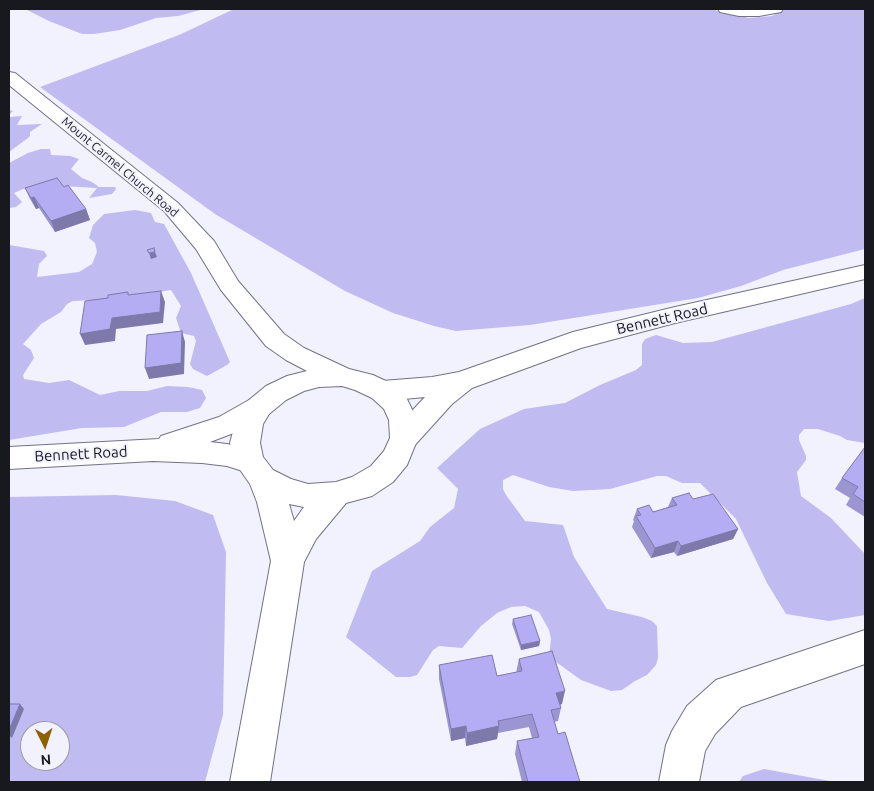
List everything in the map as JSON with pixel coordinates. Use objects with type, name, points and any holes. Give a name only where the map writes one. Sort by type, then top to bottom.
[{"type":"main road","points":[[725,9],[759,12],[776,9]]},
{"type":"main road","name":"Mount Carmel Church Road","points":[[9,77],[171,207],[206,246],[230,285],[275,340],[295,354],[342,377]]},
{"type":"main road","name":"Bennett Road","points":[[382,391],[432,388],[463,381],[573,341],[674,315],[865,272]]},
{"type":"main road","name":"Mount Carmel Church Road","points":[[268,400],[280,376],[279,357],[275,340]]},
{"type":"main road","points":[[256,470],[283,490],[308,496],[336,494],[361,487],[382,474],[397,457],[404,438],[403,420],[396,404],[382,391],[363,382],[342,377],[319,378],[297,383],[268,400],[248,424],[244,443],[256,470],[274,502],[288,561]]},
{"type":"main road","name":"Bennett Road","points":[[404,438],[442,398],[463,381]]},
{"type":"main road","name":"Bennett Road","points":[[153,450],[199,436],[229,424],[268,400]]},
{"type":"main road","name":"Bennett Road","points":[[9,458],[153,450],[202,452],[227,456],[256,470]]},
{"type":"main road","points":[[250,782],[288,561],[305,530],[336,494]]},
{"type":"main road","points":[[680,782],[686,745],[701,720],[729,693],[865,648]]},
{"type":"shaded area","points":[[25,9],[204,9],[178,16],[156,18],[120,30],[82,34]]},
{"type":"shaded area","points":[[234,9],[710,9],[749,18],[772,16],[784,9],[865,9],[865,249],[783,270],[741,286],[698,298],[530,325],[456,331],[393,313],[345,291],[215,214],[40,87],[179,35]]},
{"type":"shaded area","points":[[9,115],[10,117],[22,116],[17,125],[42,124],[30,132],[28,138],[9,152]]},
{"type":"shaded area","points":[[41,149],[50,149],[51,155],[70,156],[79,159],[71,169],[82,178],[99,187],[115,187],[116,189],[112,194],[89,198],[97,188],[63,186],[23,189],[14,193],[22,202],[16,207],[9,208],[9,163],[28,153]]},
{"type":"shaded area","points":[[135,210],[151,213],[155,222],[164,224],[191,273],[230,362],[207,376],[193,369],[190,364],[196,341],[194,336],[181,333],[176,318],[181,306],[171,290],[115,299],[73,301],[67,304],[61,312],[41,324],[23,344],[31,350],[34,358],[23,375],[24,379],[49,383],[69,380],[100,395],[119,391],[147,391],[167,386],[188,387],[202,390],[206,398],[200,408],[187,412],[161,412],[124,427],[82,428],[9,440],[9,245],[44,251],[47,256],[39,264],[37,277],[79,272],[92,264],[97,252],[95,243],[89,238],[93,225],[104,214]]},
{"type":"shaded area","points":[[865,298],[865,443],[847,440],[818,429],[804,429],[799,435],[799,440],[806,460],[797,472],[801,496],[831,518],[865,554],[865,615],[829,621],[786,614],[767,583],[736,519],[700,483],[682,483],[666,476],[657,476],[610,489],[573,491],[549,487],[513,475],[503,480],[503,489],[506,495],[525,521],[563,525],[574,557],[607,609],[642,617],[652,621],[657,626],[658,658],[656,665],[647,675],[622,690],[611,691],[581,680],[549,657],[551,639],[549,630],[539,612],[525,606],[511,607],[497,613],[481,626],[462,648],[439,646],[433,650],[417,675],[410,677],[396,677],[346,637],[372,571],[420,541],[430,527],[454,508],[458,489],[437,468],[480,429],[524,409],[565,403],[600,385],[636,370],[642,365],[642,344],[645,339],[656,335],[683,343],[712,342],[851,304]]},
{"type":"shaded area","points":[[116,495],[175,501],[213,515],[226,552],[223,715],[205,782],[9,782],[9,497]]},
{"type":"shaded area","points":[[764,769],[831,782],[739,782],[743,776]]},
{"type":"building","points":[[57,178],[64,187],[68,185],[86,209],[51,221],[25,188]]},
{"type":"building","points":[[154,248],[155,252],[149,253],[147,250]]},
{"type":"building","points":[[161,291],[160,312],[112,318],[110,329],[80,334],[85,301],[108,298],[108,295],[128,292],[128,295]]},
{"type":"building","points":[[182,331],[181,363],[145,368],[147,335]]},
{"type":"building","points":[[865,447],[865,502],[853,494],[858,487],[842,478]]},
{"type":"building","points":[[689,493],[693,499],[713,494],[738,529],[681,546],[678,541],[655,548],[636,516],[641,515],[637,509],[649,505],[653,512],[677,505],[672,498]]},
{"type":"building","points":[[531,615],[540,641],[521,645],[513,619]]},
{"type":"building","points":[[552,651],[565,691],[556,693],[561,708],[551,710],[558,734],[565,732],[580,782],[528,782],[517,741],[539,737],[532,714],[498,721],[499,726],[467,733],[466,726],[451,729],[439,665],[492,655],[497,676],[522,671],[519,659]]},
{"type":"building","points":[[9,704],[20,704],[9,730]]}]
